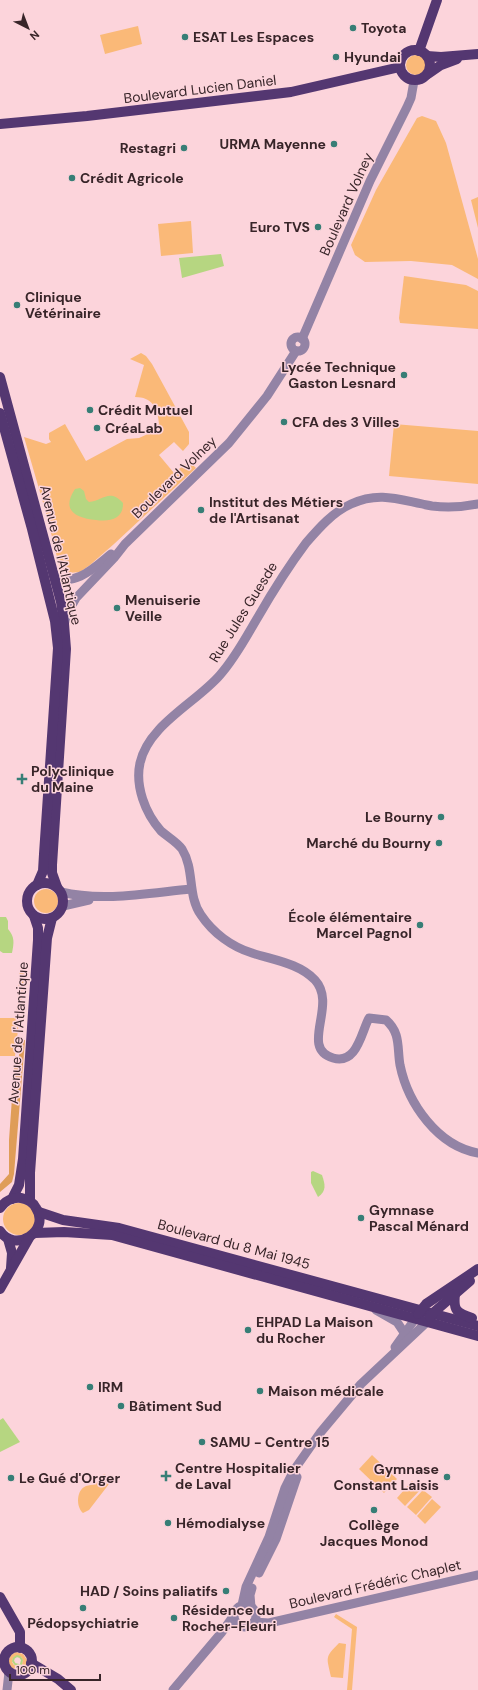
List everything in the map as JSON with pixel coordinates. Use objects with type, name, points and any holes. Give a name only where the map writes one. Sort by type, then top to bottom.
[{"type":"main road","points":[[428,74],[430,67],[423,53],[437,0]]},
{"type":"main road","points":[[467,56],[441,65],[419,80],[414,81],[410,80],[403,74],[400,66],[402,57],[414,50],[441,57],[478,54]]},
{"type":"main road","name":"Boulevard Lucien Daniel","points":[[0,124],[87,116],[284,93],[400,66]]},
{"type":"main road","name":"Avenue de l'Atlantique","points":[[0,377],[53,575],[64,624],[66,649],[52,865],[52,873],[59,890]]},
{"type":"main road","name":"Avenue de l'Atlantique","points":[[0,413],[52,603],[58,648],[54,729],[44,860],[37,885]]},
{"type":"main road","points":[[47,883],[59,890],[63,897],[63,906],[52,918],[46,920],[34,916],[27,908],[26,901],[30,892],[37,885],[47,883]]},
{"type":"main road","name":"Avenue de l'Atlantique","points":[[12,1199],[19,1185],[23,1160],[38,940],[38,928],[34,916]]},
{"type":"main road","name":"Avenue de l'Atlantique","points":[[30,1201],[30,1173],[46,946],[48,930],[52,918]]},
{"type":"main road","points":[[0,1208],[6,1201],[12,1199],[18,1198],[30,1201],[39,1212],[40,1223],[0,1289]]},
{"type":"main road","name":"Boulevard du 8 Mai 1945","points":[[39,1212],[64,1220],[119,1228],[417,1313],[478,1336]]},
{"type":"main road","name":"Boulevard du 8 Mai 1945","points":[[2,1234],[15,1241],[22,1241],[32,1236],[64,1232],[112,1235],[361,1304],[367,1300],[417,1313]]},
{"type":"main road","points":[[2,1234],[12,1253],[11,1270]]},
{"type":"main road","points":[[417,1313],[441,1294],[478,1269]]},
{"type":"main road","points":[[430,1318],[478,1275]]},
{"type":"main road","points":[[430,1318],[433,1306],[441,1294]]},
{"type":"main road","points":[[455,1294],[454,1306],[458,1312],[478,1320]]},
{"type":"main road","points":[[430,1318],[478,1330]]},
{"type":"main road","name":"Boulevard du 8 Mai 1945","points":[[430,1318],[478,1326]]},
{"type":"main road","points":[[0,1596],[20,1632],[20,1648]]},
{"type":"main road","points":[[20,1648],[24,1649],[30,1655],[31,1663],[26,1672],[13,1673],[4,1663],[6,1654],[12,1649],[20,1648]]},
{"type":"main road","points":[[31,1663],[58,1679],[71,1690]]},
{"type":"street","name":"Boulevard Volney","points":[[53,575],[58,578],[68,579],[84,575],[125,544],[229,443],[267,396],[296,351],[292,348],[293,341],[298,338],[302,339],[370,181],[411,98],[414,81]]},
{"type":"street","name":"Rue Jules Guesde","points":[[478,504],[446,507],[383,496],[365,498],[351,504],[331,517],[315,532],[290,564],[234,658],[220,676],[161,728],[152,738],[145,749],[140,762],[139,779],[145,806],[160,830],[181,848],[191,873],[191,889],[195,905],[200,914],[222,938],[250,953],[294,966],[310,975],[320,986],[324,1007],[317,1036],[320,1048],[323,1052],[334,1058],[350,1055],[358,1047],[369,1018],[386,1020],[396,1031],[400,1065],[404,1082],[417,1108],[436,1132],[454,1145],[478,1153]]},
{"type":"street","name":"Boulevard Volney","points":[[64,624],[68,612],[76,598],[114,558],[125,544]]},
{"type":"street","points":[[59,890],[75,896],[102,897],[191,889]]},
{"type":"street","points":[[63,906],[102,897]]},
{"type":"street","points":[[361,1304],[396,1322],[405,1334]]},
{"type":"street","points":[[383,1362],[405,1334],[417,1313]]},
{"type":"street","points":[[222,1632],[238,1625],[247,1627],[254,1622],[256,1615],[247,1606],[246,1587],[269,1537],[285,1488],[294,1470],[336,1412],[361,1384],[383,1362],[418,1332],[430,1318]]},
{"type":"street","name":"Boulevard Frédéric Chaplet","points":[[254,1622],[270,1623],[478,1575]]},
{"type":"street","points":[[173,1690],[222,1632],[234,1615],[236,1609],[247,1606]]},
{"type":"street","points":[[234,1615],[234,1619],[238,1625]]},
{"type":"street","points":[[7,1690],[13,1673]]},
{"type":"shaded area","points":[[138,26],[142,44],[105,54],[100,35]]},
{"type":"shaded area","points":[[412,55],[420,55],[426,61],[426,69],[420,75],[412,75],[406,69],[406,61]]},
{"type":"shaded area","points":[[422,116],[436,121],[446,143],[478,259],[478,279],[452,265],[411,261],[365,262],[355,255],[351,245],[376,190],[417,118]]},
{"type":"shaded area","points":[[478,197],[478,228],[471,200]]},
{"type":"shaded area","points":[[191,221],[193,253],[161,256],[158,224]]},
{"type":"shaded area","points":[[221,254],[224,266],[182,278],[179,258]]},
{"type":"shaded area","points":[[404,276],[466,285],[478,291],[478,329],[400,323],[399,318]]},
{"type":"shaded area","points":[[141,353],[146,356],[152,364],[189,432],[189,444],[183,451],[174,442],[159,455],[174,473],[189,461],[196,468],[90,565],[80,572],[67,573],[60,569],[46,513],[24,437],[46,444],[51,442],[49,439],[49,433],[65,424],[86,461],[127,439],[139,438],[150,433],[159,424],[157,413],[150,401],[135,397],[144,365],[130,359]]},
{"type":"shaded area","points":[[394,424],[478,431],[478,484],[389,476]]},
{"type":"shaded area","points":[[80,488],[84,491],[86,499],[89,502],[106,496],[114,496],[123,503],[121,512],[115,518],[104,521],[88,519],[76,515],[72,512],[69,502],[75,489]]},
{"type":"shaded area","points":[[46,889],[51,890],[57,896],[57,906],[51,912],[46,913],[41,912],[35,906],[34,901],[35,896],[41,890]]},
{"type":"shaded area","points":[[0,917],[6,917],[8,921],[8,929],[13,940],[12,953],[3,953],[0,951]]},
{"type":"shaded area","points":[[20,968],[25,968],[15,1056],[0,1056],[0,1018],[16,1018]]},
{"type":"shaded area","points":[[21,1040],[25,1040],[14,1174],[12,1182],[0,1192],[0,1184],[9,1174],[9,1140],[15,1056],[19,1056]]},
{"type":"shaded area","points":[[313,1171],[322,1175],[324,1181],[324,1190],[318,1197],[311,1183],[311,1172]]},
{"type":"shaded area","points":[[19,1203],[25,1204],[32,1210],[35,1219],[34,1225],[28,1232],[19,1235],[13,1234],[6,1228],[3,1219],[4,1213],[10,1206]]},
{"type":"shaded area","points":[[3,1418],[20,1442],[0,1452],[0,1420]]},
{"type":"shaded area","points":[[372,1455],[397,1479],[384,1493],[359,1469]]},
{"type":"shaded area","points":[[104,1474],[108,1476],[109,1484],[89,1510],[83,1513],[78,1503],[80,1491],[86,1486],[95,1484]]},
{"type":"shaded area","points":[[412,1481],[421,1489],[405,1506],[397,1498]]},
{"type":"shaded area","points":[[423,1490],[432,1497],[416,1515],[407,1507]]},
{"type":"shaded area","points":[[432,1499],[441,1507],[425,1524],[417,1516]]},
{"type":"shaded area","points":[[336,1614],[357,1627],[352,1690],[347,1690],[352,1629],[334,1617]]},
{"type":"shaded area","points":[[339,1643],[346,1644],[343,1678],[331,1677],[328,1661],[329,1655]]},
{"type":"shaded area","points":[[16,1652],[23,1654],[27,1660],[25,1667],[22,1664],[23,1660],[21,1657],[17,1656],[13,1658],[12,1662],[14,1665],[18,1666],[19,1670],[12,1668],[8,1662],[11,1655]]},
{"type":"waterway","points":[[19,1665],[15,1664],[13,1661],[17,1656],[22,1660],[21,1664]]},
{"type":"place","name":"Toyota","points":[[353,28]]},
{"type":"place","name":"ESAT Les Espaces","points":[[185,37]]},
{"type":"place","name":"Hyundai","points":[[336,57]]},
{"type":"place","name":"URMA Mayenne","points":[[334,144]]},
{"type":"place","name":"Restagri","points":[[184,148]]},
{"type":"place","name":"Crédit Agricole","points":[[72,178]]},
{"type":"place","name":"Euro TVS","points":[[318,227]]},
{"type":"place","name":"Clinique Vétérinaire","points":[[17,305]]},
{"type":"place","name":"Lycée Technique Gaston Lesnard","points":[[404,375]]},
{"type":"place","name":"Crédit Mutuel","points":[[90,410]]},
{"type":"place","name":"CFA des 3 Villes","points":[[284,422]]},
{"type":"place","name":"CréaLab","points":[[97,428]]},
{"type":"place","name":"Institut des Métiers de l'Artisanat","points":[[201,510]]},
{"type":"place","name":"Menuiserie Veille","points":[[117,608]]},
{"type":"place","name":"Polyclinique du Maine","points":[[22,779]]},
{"type":"place","name":"Le Bourny","points":[[441,817]]},
{"type":"place","name":"Marché du Bourny","points":[[439,843]]},
{"type":"place","name":"École élémentaire Marcel Pagnol","points":[[420,925]]},
{"type":"place","name":"Gymnase Pascal Ménard","points":[[361,1218]]},
{"type":"place","name":"EHPAD La Maison du Rocher","points":[[248,1330]]},
{"type":"place","name":"IRM","points":[[90,1387]]},
{"type":"place","name":"Maison médicale","points":[[260,1391]]},
{"type":"place","name":"Bâtiment Sud","points":[[121,1406]]},
{"type":"place","name":"SAMU - Centre 15","points":[[202,1442]]},
{"type":"place","name":"Centre Hospitalier de Laval","points":[[166,1476]]},
{"type":"place","name":"Gymnase Constant Laisis","points":[[447,1477]]},
{"type":"place","name":"Le Gué d'Orger","points":[[11,1478]]},
{"type":"place","name":"Collège Jacques Monod","points":[[374,1510]]},
{"type":"place","name":"Hémodialyse","points":[[168,1523]]},
{"type":"place","name":"HAD / Soins paliatifs","points":[[226,1591]]},
{"type":"place","name":"Pédopsychiatrie","points":[[83,1608]]},
{"type":"place","name":"Résidence du Rocher-Fleuri","points":[[174,1618]]}]
